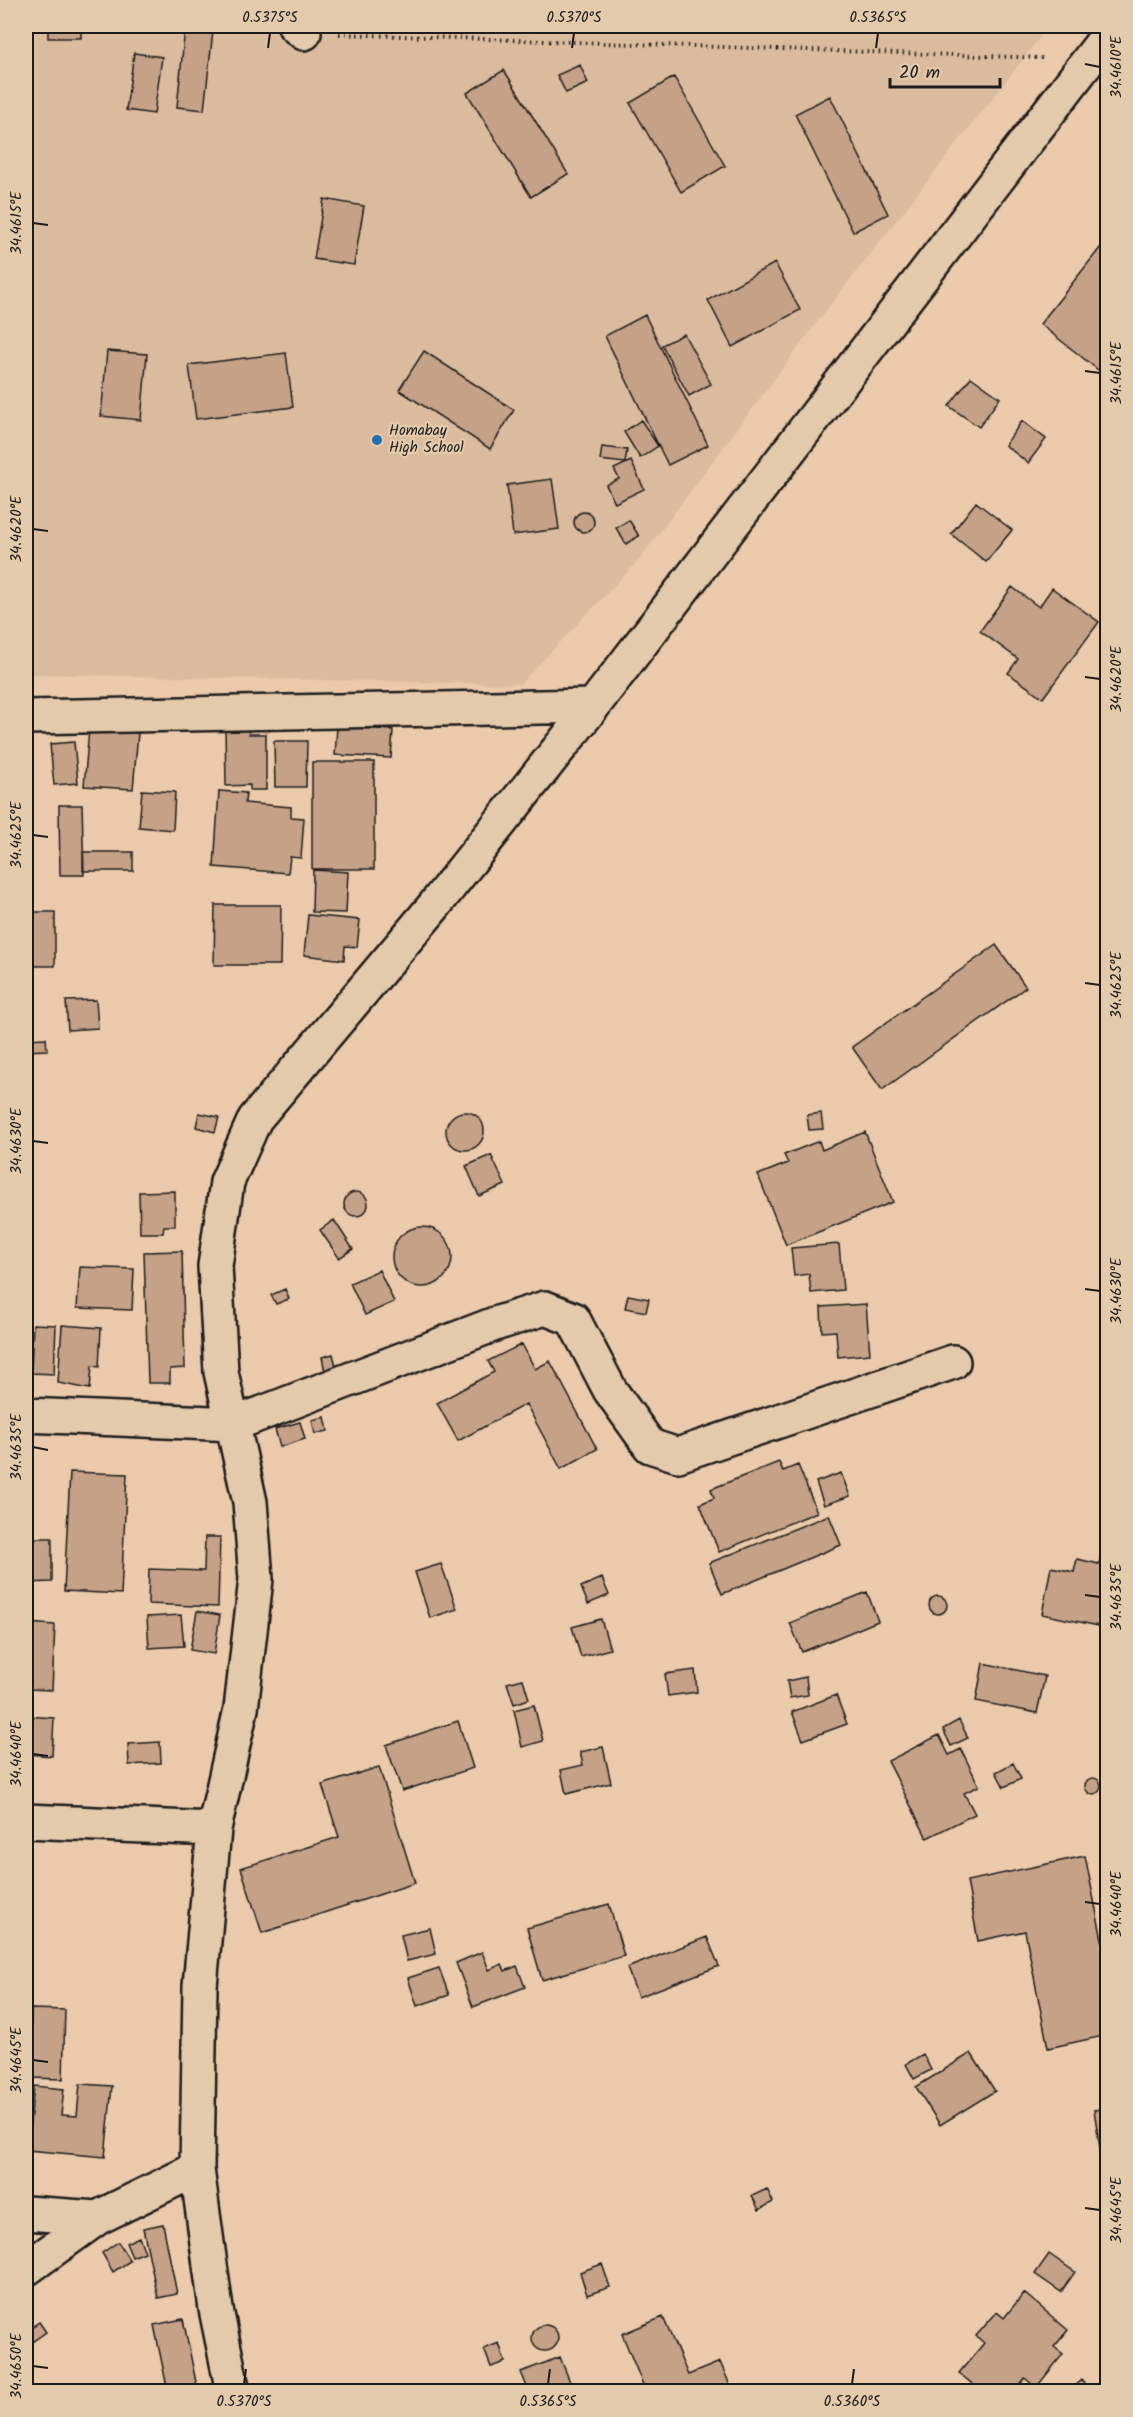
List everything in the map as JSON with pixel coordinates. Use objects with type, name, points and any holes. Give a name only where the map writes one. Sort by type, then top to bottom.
[{"type":"street","points":[[233,2391],[216,2309],[197,2169],[200,1986],[214,1829],[241,1709],[256,1579],[250,1502],[221,1372],[215,1266],[227,1182],[255,1119],[434,906],[593,706],[1097,48]]},
{"type":"street","points":[[26,717],[593,706]]},
{"type":"street","points":[[26,1415],[234,1424],[545,1308],[573,1319],[610,1390],[650,1446],[678,1455],[953,1362]]},
{"type":"street","points":[[26,1821],[214,1829]]},
{"type":"street","points":[[26,2269],[97,2218],[197,2169]]},
{"type":"street","points":[[26,2212],[97,2218]]},
{"type":"path","points":[[299,29],[1097,48]]},
{"type":"shaded area","name":"Homabay High School","points":[[26,26],[1049,26],[818,321],[639,560],[520,684],[26,674]]},
{"type":"building","points":[[48,26],[81,26],[81,38],[48,38]]},
{"type":"building","points":[[185,28],[213,31],[204,110],[177,107]]},
{"type":"building","points":[[134,53],[162,57],[154,114],[126,110]]},
{"type":"building","points":[[580,65],[588,83],[566,93],[557,75]]},
{"type":"building","points":[[504,70],[568,174],[531,197],[467,93]]},
{"type":"building","points":[[674,77],[725,166],[681,192],[630,103]]},
{"type":"building","points":[[830,96],[888,214],[853,232],[795,114]]},
{"type":"building","points":[[324,199],[364,206],[354,265],[314,259]]},
{"type":"building","points":[[1108,238],[1108,366],[1102,373],[1040,324]]},
{"type":"building","points":[[775,263],[800,310],[732,347],[708,300]]},
{"type":"building","points":[[645,315],[708,445],[668,465],[605,336]]},
{"type":"building","points":[[684,334],[711,384],[689,396],[662,345]]},
{"type":"building","points":[[107,351],[147,354],[141,420],[101,416]]},
{"type":"building","points":[[424,351],[514,410],[490,449],[399,390]]},
{"type":"building","points":[[286,353],[293,407],[196,419],[189,365]]},
{"type":"building","points":[[971,377],[1000,398],[979,427],[949,406]]},
{"type":"building","points":[[641,420],[658,446],[640,458],[624,432]]},
{"type":"building","points":[[1022,421],[1046,439],[1028,463],[1005,445]]},
{"type":"building","points":[[602,447],[627,450],[625,463],[600,460]]},
{"type":"building","points":[[631,461],[644,489],[615,503],[606,485],[619,479],[614,469]]},
{"type":"building","points":[[552,479],[559,529],[513,535],[507,485]]},
{"type":"building","points":[[976,502],[1012,530],[986,562],[951,534]]},
{"type":"building","points":[[584,512],[591,515],[594,522],[591,529],[584,532],[577,529],[574,522],[577,515]]},
{"type":"building","points":[[629,520],[639,536],[626,544],[616,528]]},
{"type":"building","points":[[1012,587],[1039,607],[1052,588],[1099,622],[1043,698],[1008,673],[1018,659],[980,631]]},
{"type":"building","points":[[225,727],[249,727],[249,734],[266,734],[266,790],[250,790],[250,785],[226,786]]},
{"type":"building","points":[[337,727],[393,730],[391,758],[335,755]]},
{"type":"building","points":[[89,729],[138,733],[133,789],[84,786]]},
{"type":"building","points":[[274,741],[307,741],[306,787],[275,787]]},
{"type":"building","points":[[74,742],[78,783],[54,785],[50,744]]},
{"type":"building","points":[[312,762],[374,762],[374,869],[312,869]]},
{"type":"building","points":[[142,790],[175,792],[173,830],[139,827]]},
{"type":"building","points":[[219,791],[246,793],[245,803],[291,807],[291,817],[304,818],[301,858],[290,857],[288,873],[214,867]]},
{"type":"building","points":[[59,805],[82,805],[84,875],[60,875]]},
{"type":"building","points":[[83,852],[133,852],[133,871],[83,871]]},
{"type":"building","points":[[313,870],[348,872],[346,913],[312,912]]},
{"type":"building","points":[[215,905],[281,905],[280,965],[214,965]]},
{"type":"building","points":[[26,912],[55,912],[55,966],[26,966]]},
{"type":"building","points":[[308,915],[360,920],[357,947],[345,946],[344,960],[304,955]]},
{"type":"building","points":[[996,945],[1026,987],[882,1090],[852,1047]]},
{"type":"building","points":[[96,1000],[98,1028],[68,1030],[66,1001]]},
{"type":"building","points":[[46,1038],[47,1050],[26,1051],[26,1039]]},
{"type":"building","points":[[465,1112],[478,1118],[484,1131],[478,1144],[465,1150],[452,1144],[446,1131],[452,1118]]},
{"type":"building","points":[[199,1113],[219,1117],[215,1132],[196,1127]]},
{"type":"building","points":[[821,1113],[823,1129],[809,1130],[807,1115]]},
{"type":"building","points":[[865,1132],[893,1202],[786,1245],[758,1175],[788,1163],[784,1155],[819,1141],[822,1150]]},
{"type":"building","points":[[491,1155],[505,1185],[479,1196],[466,1166]]},
{"type":"building","points":[[26,1174],[29,1174],[30,1217],[26,1217]]},
{"type":"building","points":[[175,1191],[175,1226],[164,1226],[163,1233],[140,1233],[139,1192]]},
{"type":"building","points":[[356,1192],[364,1196],[368,1204],[364,1212],[356,1216],[348,1212],[344,1204],[348,1196]]},
{"type":"building","points":[[334,1220],[353,1249],[339,1258],[320,1230]]},
{"type":"building","points":[[416,1227],[428,1227],[439,1232],[447,1240],[452,1257],[450,1269],[439,1282],[428,1287],[416,1287],[405,1282],[397,1274],[392,1263],[392,1251],[397,1240],[405,1232]]},
{"type":"building","points":[[839,1244],[843,1290],[811,1293],[809,1274],[794,1276],[791,1248]]},
{"type":"building","points":[[182,1251],[185,1368],[170,1369],[170,1383],[148,1383],[144,1252]]},
{"type":"building","points":[[80,1267],[134,1269],[132,1310],[77,1308]]},
{"type":"building","points":[[379,1270],[394,1302],[365,1315],[350,1283]]},
{"type":"building","points":[[285,1289],[289,1299],[276,1304],[271,1295]]},
{"type":"building","points":[[628,1295],[649,1299],[646,1312],[625,1308]]},
{"type":"building","points":[[866,1304],[870,1354],[838,1357],[836,1331],[822,1332],[821,1307]]},
{"type":"building","points":[[33,1324],[56,1325],[54,1374],[31,1373]]},
{"type":"building","points":[[62,1325],[101,1328],[99,1367],[92,1366],[90,1389],[58,1383]]},
{"type":"building","points":[[522,1344],[535,1369],[550,1361],[597,1449],[561,1469],[526,1404],[458,1441],[437,1403],[494,1372],[488,1361]]},
{"type":"building","points":[[333,1354],[338,1374],[326,1377],[322,1357]]},
{"type":"building","points":[[325,1417],[328,1431],[315,1434],[312,1420]]},
{"type":"building","points":[[300,1422],[305,1439],[280,1447],[275,1429]]},
{"type":"building","points":[[779,1462],[783,1471],[798,1465],[817,1512],[719,1552],[700,1504],[714,1498],[711,1489]]},
{"type":"building","points":[[70,1472],[127,1474],[121,1594],[64,1591]]},
{"type":"building","points":[[841,1473],[850,1496],[824,1505],[816,1482]]},
{"type":"building","points":[[829,1515],[841,1545],[722,1594],[709,1563]]},
{"type":"building","points":[[26,1518],[33,1518],[33,1538],[52,1538],[52,1582],[26,1583]]},
{"type":"building","points":[[205,1537],[220,1537],[218,1607],[148,1604],[149,1569],[204,1571]]},
{"type":"building","points":[[1103,1545],[1108,1546],[1108,1628],[1042,1614],[1051,1567],[1074,1572],[1077,1559],[1099,1564]]},
{"type":"building","points":[[441,1564],[457,1609],[430,1618],[415,1572]]},
{"type":"building","points":[[602,1578],[609,1595],[588,1604],[581,1587]]},
{"type":"building","points":[[867,1592],[878,1621],[802,1652],[790,1623]]},
{"type":"building","points":[[934,1596],[942,1596],[947,1601],[945,1612],[934,1614],[929,1609],[929,1601]]},
{"type":"building","points":[[197,1611],[220,1615],[214,1654],[190,1650]]},
{"type":"building","points":[[181,1615],[184,1646],[149,1648],[147,1617]]},
{"type":"building","points":[[601,1619],[610,1649],[581,1657],[572,1627]]},
{"type":"building","points":[[26,1623],[55,1625],[52,1690],[26,1689]]},
{"type":"building","points":[[983,1663],[1045,1676],[1037,1713],[976,1701]]},
{"type":"building","points":[[695,1670],[697,1692],[668,1696],[665,1674]]},
{"type":"building","points":[[806,1677],[808,1695],[790,1698],[787,1681]]},
{"type":"building","points":[[523,1679],[529,1699],[514,1704],[507,1683]]},
{"type":"building","points":[[836,1695],[847,1724],[803,1740],[792,1712]]},
{"type":"building","points":[[534,1705],[543,1741],[522,1747],[514,1710]]},
{"type":"building","points":[[27,1716],[54,1718],[52,1756],[26,1754]]},
{"type":"building","points":[[959,1720],[968,1738],[951,1746],[943,1729]]},
{"type":"building","points":[[458,1721],[473,1768],[402,1791],[386,1745]]},
{"type":"building","points":[[939,1735],[949,1755],[961,1749],[979,1786],[964,1793],[975,1814],[927,1838],[888,1761]]},
{"type":"building","points":[[160,1742],[161,1763],[129,1765],[128,1744]]},
{"type":"building","points":[[603,1747],[611,1783],[566,1794],[561,1770],[583,1765],[580,1752]]},
{"type":"building","points":[[1013,1763],[1021,1779],[1004,1787],[996,1772]]},
{"type":"building","points":[[379,1767],[415,1883],[262,1933],[241,1868],[339,1837],[322,1785]]},
{"type":"building","points":[[1093,1778],[1099,1780],[1101,1786],[1099,1792],[1093,1794],[1087,1792],[1085,1786],[1087,1780]]},
{"type":"building","points":[[1085,1856],[1108,1969],[1108,2035],[1048,2048],[1025,1931],[978,1941],[967,1881]]},
{"type":"building","points":[[609,1904],[624,1956],[542,1980],[527,1928]]},
{"type":"building","points":[[430,1928],[436,1954],[407,1961],[401,1935]]},
{"type":"building","points":[[707,1937],[719,1966],[638,1997],[627,1968]]},
{"type":"building","points":[[482,1952],[489,1970],[502,1964],[505,1971],[517,1966],[525,1987],[473,2007],[456,1963]]},
{"type":"building","points":[[439,1968],[449,1995],[417,2006],[408,1978]]},
{"type":"building","points":[[31,2009],[65,2010],[63,2079],[29,2078]]},
{"type":"building","points":[[971,2053],[995,2091],[940,2125],[916,2087]]},
{"type":"building","points":[[923,2054],[931,2070],[914,2079],[906,2064]]},
{"type":"building","points":[[80,2084],[112,2086],[105,2157],[27,2150],[34,2086],[64,2089],[61,2115],[77,2116]]},
{"type":"building","points":[[1108,2108],[1108,2200],[1094,2110]]},
{"type":"building","points":[[767,2189],[773,2202],[759,2210],[752,2196]]},
{"type":"building","points":[[163,2224],[177,2294],[158,2298],[143,2228]]},
{"type":"building","points":[[139,2237],[145,2252],[132,2257],[126,2243]]},
{"type":"building","points":[[118,2242],[130,2261],[113,2272],[102,2253]]},
{"type":"building","points":[[1049,2254],[1075,2272],[1061,2292],[1035,2274]]},
{"type":"building","points":[[602,2264],[610,2287],[587,2295],[580,2272]]},
{"type":"building","points":[[1024,2293],[1068,2330],[1054,2347],[1063,2354],[1036,2388],[1025,2378],[1014,2392],[982,2392],[959,2373],[984,2343],[976,2336],[997,2312],[1004,2318]]},
{"type":"building","points":[[1108,2296],[1108,2312],[1100,2307]]},
{"type":"building","points":[[663,2317],[688,2375],[720,2362],[733,2392],[646,2392],[622,2334]]},
{"type":"building","points":[[183,2319],[197,2387],[168,2392],[154,2325]]},
{"type":"building","points":[[39,2322],[46,2332],[32,2342],[26,2331]]},
{"type":"building","points":[[545,2325],[554,2329],[558,2338],[554,2347],[545,2351],[536,2347],[532,2338],[536,2329]]},
{"type":"building","points":[[499,2343],[505,2362],[491,2367],[484,2349]]},
{"type":"building","points":[[560,2357],[574,2392],[529,2392],[521,2372]]},
{"type":"building","points":[[1081,2380],[1090,2392],[1067,2392]]},
{"type":"place","name":"Homabay High School","points":[[377,440]]}]
